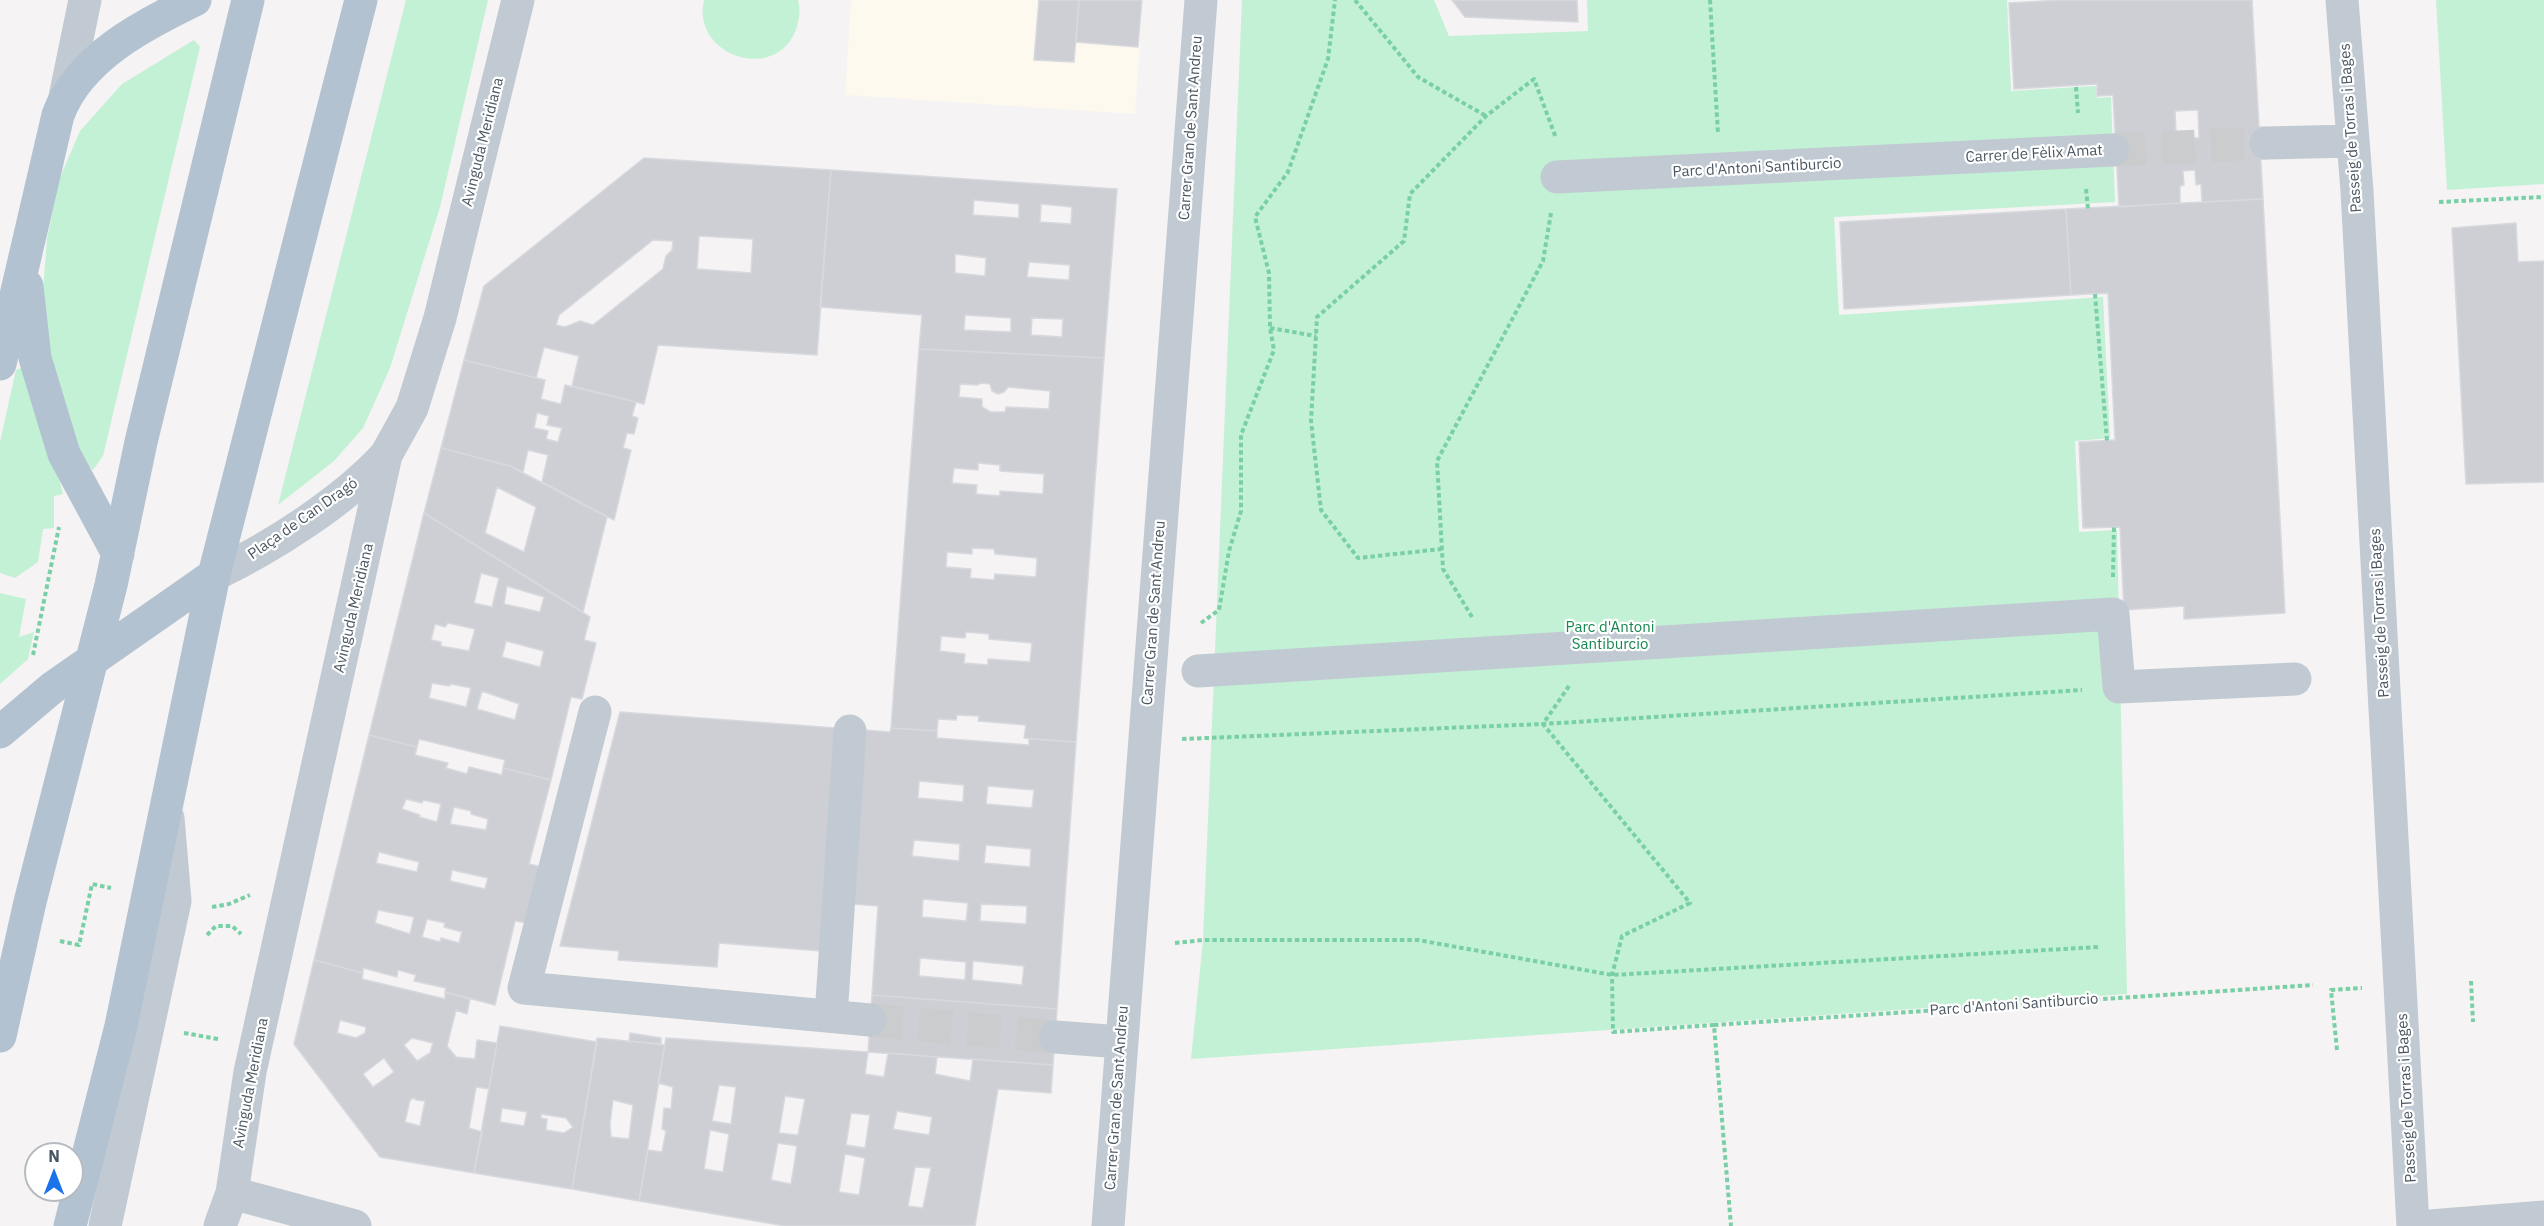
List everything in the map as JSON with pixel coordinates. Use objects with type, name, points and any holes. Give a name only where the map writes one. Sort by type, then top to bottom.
[{"type":"main road","points":[[0,364],[58,115],[65,96],[100,57],[173,10],[195,0]]},
{"type":"main road","points":[[0,1035],[30,902],[118,554],[141,442],[248,0]]},
{"type":"main road","points":[[70,1226],[115,1053],[214,575],[361,0]]},
{"type":"main road","points":[[26,252],[29,311],[35,358],[64,454],[118,554]]},
{"type":"main road","points":[[0,732],[52,688],[214,575]]},
{"type":"street","points":[[65,96],[85,0]]},
{"type":"street","name":"Avinguda Meridiana","points":[[220,1226],[232,1193],[250,1072],[386,455],[412,408],[440,318],[518,0]]},
{"type":"street","name":"Carrer Gran de Sant Andreu","points":[[1107,1226],[1201,0]]},
{"type":"street","name":"Passeig de Torras i Bages","points":[[2342,0],[2357,192],[2413,1226]]},
{"type":"street","points":[[2266,143],[2352,141]]},
{"type":"street","name":"Carrer de Fèlix Amat","points":[[1956,158],[2113,150]]},
{"type":"street","name":"Parc d'Antoni Santiburcio","points":[[1557,177],[1956,158]]},
{"type":"street","name":"Plaça de Can Dragó","points":[[214,575],[273,543],[364,476],[386,455]]},
{"type":"street","points":[[1198,670],[2113,615],[2119,687],[2295,679]]},
{"type":"street","points":[[595,712],[524,988],[870,1020]]},
{"type":"street","points":[[831,1016],[850,731]]},
{"type":"street","points":[[105,1226],[175,901],[167,804]]},
{"type":"street","points":[[1055,1037],[1121,1042]]},
{"type":"street","points":[[232,1193],[355,1226]]},
{"type":"street","points":[[2430,1226],[2544,1217]]},
{"type":"path","points":[[1202,623],[1220,610],[1229,551],[1240,511],[1240,435],[1274,350],[1270,328],[1269,273],[1256,218],[1288,172],[1329,59],[1335,0]]},
{"type":"path","points":[[1355,0],[1419,77],[1486,116]]},
{"type":"path","points":[[1710,0],[1720,170]]},
{"type":"path","points":[[1442,549],[1358,558],[1321,510],[1311,421],[1317,316],[1404,241],[1410,194],[1486,116],[1534,79],[1562,153],[1543,261],[1437,461],[1442,549],[1443,569],[1493,652]]},
{"type":"path","points":[[2439,202],[2544,197]]},
{"type":"path","points":[[2095,294],[2107,441]]},
{"type":"path","points":[[1270,328],[1316,336]]},
{"type":"path","points":[[32,661],[59,523]]},
{"type":"path","points":[[2113,615],[2114,527]]},
{"type":"path","points":[[1544,724],[1597,645]]},
{"type":"path","points":[[1176,739],[1544,724],[2119,687]]},
{"type":"path","name":"Parc d'Antoni Santiburcio","points":[[1544,724],[1690,903],[1622,936],[1612,975],[1613,1032],[2313,985]]},
{"type":"path","points":[[70,943],[79,945],[92,884],[108,887]]},
{"type":"path","points":[[206,936],[216,926],[232,926],[246,938]]},
{"type":"path","points":[[1175,942],[1419,940],[1612,975],[2098,947]]},
{"type":"path","points":[[2471,981],[2473,1022]]},
{"type":"path","points":[[2337,1050],[2331,990],[2371,988]]},
{"type":"path","points":[[183,1033],[186,1022]]},
{"type":"path","points":[[1714,1025],[1731,1226]]},
{"type":"path","points":[[195,1034],[220,1040]]},
{"type":"shaded area","points":[[851,0],[1143,0],[1135,114],[845,95]]},
{"type":"green space","points":[[406,0],[488,0],[440,207],[390,368],[363,428],[334,461],[278,505]]},
{"type":"green space","points":[[704,0],[798,0],[798,24],[784,48],[770,56],[753,59],[736,56],[721,48],[710,35],[703,19]]},
{"type":"green space","name":"Parc d'Antoni Santiburcio","points":[[1242,0],[1434,0],[1449,36],[1588,31],[1587,0],[2007,0],[2011,91],[2096,86],[2097,98],[2111,97],[2115,202],[1834,217],[1839,315],[2103,297],[2110,438],[2075,441],[2079,532],[2117,530],[2127,994],[1191,1059],[1203,940]]},
{"type":"green space","points":[[2436,0],[2544,0],[2544,184],[2447,190]]},
{"type":"green space","points":[[194,40],[200,47],[103,456],[93,470],[84,463],[65,420],[41,317],[47,239],[59,180],[80,131],[122,84]]},
{"type":"green space","points":[[23,367],[63,494],[54,496],[54,528],[43,529],[38,562],[15,578],[0,573],[0,442],[16,370]]},
{"type":"green space","points":[[0,593],[26,599],[19,637],[34,632],[28,659],[0,684]]},
{"type":"building","points":[[1039,0],[1079,0],[1074,62],[1034,60]]},
{"type":"building","points":[[1079,0],[1142,0],[1138,47],[1076,42]]},
{"type":"building","points":[[1452,0],[1577,0],[1578,22],[1465,17]]},
{"type":"building","points":[[2062,0],[2252,0],[2263,199],[2202,202],[2201,184],[2196,185],[2195,170],[2183,171],[2184,185],[2180,186],[2180,203],[2119,207],[2113,95],[2097,96],[2097,84],[2014,89],[2009,3]],"holes":[[[2198,110],[2199,138],[2194,138],[2194,152],[2177,153],[2175,111]]]},
{"type":"building","points":[[644,158],[831,170],[817,355],[658,345],[644,404],[572,386],[579,356],[544,347],[536,378],[464,360],[484,286]],"holes":[[[699,236],[753,239],[751,273],[697,269]],[[653,240],[673,241],[672,250],[666,256],[663,269],[593,325],[580,321],[565,327],[556,325],[559,315]]]},
{"type":"building","points":[[831,170],[1117,189],[1104,358],[919,349],[922,315],[820,307]],"holes":[[[974,200],[1019,204],[1019,218],[973,215]],[[1041,204],[1072,207],[1071,224],[1040,222]],[[955,254],[986,258],[985,276],[955,273]],[[1029,262],[1070,265],[1069,280],[1027,277]],[[965,315],[1011,318],[1011,332],[964,330]],[[1032,318],[1063,319],[1062,337],[1031,335]]]},
{"type":"building","points":[[2263,199],[2285,613],[2184,619],[2184,606],[2124,610],[2120,527],[2083,528],[2079,442],[2115,440],[2108,293],[2071,295],[2066,209]]},
{"type":"building","points":[[2066,209],[2071,295],[1844,309],[1840,222]]},
{"type":"building","points":[[2516,223],[2518,262],[2544,261],[2544,482],[2466,484],[2452,228]]},
{"type":"building","points":[[919,349],[1104,358],[1076,742],[1024,738],[1026,725],[978,721],[979,716],[957,715],[956,720],[938,719],[937,731],[891,728]],"holes":[[[960,384],[990,384],[992,391],[998,394],[1004,392],[1008,387],[1050,391],[1049,409],[1006,407],[1005,412],[991,412],[982,407],[982,399],[959,397]],[[978,463],[1000,465],[1000,471],[1044,474],[1043,494],[1000,491],[1000,496],[976,494],[977,485],[952,483],[954,468],[978,470]],[[972,548],[994,549],[995,554],[1037,558],[1036,577],[995,574],[994,580],[970,578],[971,569],[946,567],[947,552],[972,554]],[[966,632],[989,634],[989,639],[1032,643],[1030,662],[988,659],[988,665],[964,663],[965,654],[940,651],[941,636],[965,638]]]},
{"type":"building","points":[[464,360],[545,380],[541,399],[561,404],[565,385],[636,402],[632,416],[638,418],[634,434],[627,433],[623,448],[631,450],[614,520],[542,482],[548,455],[528,450],[523,472],[510,466],[441,448]],"holes":[[[537,413],[549,416],[547,425],[562,428],[558,442],[546,439],[548,431],[534,428]]]},
{"type":"building","points":[[441,448],[510,466],[607,517],[583,612],[424,513]],"holes":[[[497,487],[536,507],[524,552],[485,533]]]},
{"type":"building","points":[[424,513],[590,617],[584,640],[596,643],[582,699],[571,697],[551,780],[503,768],[505,760],[419,739],[417,747],[369,735]],"holes":[[[481,573],[499,578],[492,607],[474,603]],[[507,586],[544,597],[540,612],[504,604]],[[448,623],[475,629],[469,651],[441,646],[441,642],[431,640],[435,624],[445,627]],[[506,641],[544,651],[540,667],[502,657]],[[432,683],[471,688],[466,707],[429,698]],[[482,691],[519,704],[515,720],[477,709]]]},
{"type":"building","points":[[620,712],[836,728],[821,951],[719,943],[717,967],[618,960],[619,951],[560,946]]},
{"type":"building","points":[[891,728],[937,731],[937,738],[1029,745],[1029,739],[1076,742],[1057,1009],[872,995],[878,906],[852,904],[864,730],[890,732]],"holes":[[[919,781],[964,785],[963,802],[918,798]],[[988,786],[1034,790],[1032,808],[986,804]],[[914,840],[960,844],[959,861],[912,856]],[[986,845],[1031,849],[1030,867],[984,863]],[[923,899],[968,903],[966,921],[922,917]],[[981,904],[1027,906],[1026,924],[980,921]],[[920,958],[966,962],[965,980],[919,976]],[[973,961],[1024,966],[1022,985],[972,980]]]},
{"type":"building","points":[[369,735],[417,747],[415,755],[448,763],[446,768],[467,774],[469,767],[502,775],[503,768],[551,780],[529,864],[542,867],[528,923],[515,921],[495,1005],[445,992],[446,988],[414,981],[416,975],[398,970],[397,977],[363,968],[363,973],[314,960]],"holes":[[[406,799],[441,804],[437,822],[402,809]],[[454,807],[471,811],[471,814],[488,819],[486,830],[450,824]],[[379,852],[419,862],[417,872],[376,863]],[[452,870],[488,878],[485,889],[450,881]],[[378,910],[414,917],[410,934],[375,923]],[[427,919],[445,923],[444,927],[462,932],[459,943],[441,938],[440,942],[422,937]]]},
{"type":"building","points":[[314,960],[363,973],[362,979],[445,999],[445,992],[470,999],[467,1014],[456,1010],[447,1046],[456,1057],[475,1059],[477,1040],[497,1043],[489,1089],[476,1087],[469,1128],[482,1132],[474,1173],[380,1157],[294,1044]],"holes":[[[340,1020],[366,1027],[365,1033],[356,1038],[337,1033]],[[412,1038],[433,1043],[430,1053],[417,1061],[404,1045]],[[384,1058],[394,1072],[373,1087],[363,1074]],[[414,1098],[425,1101],[420,1126],[405,1122],[410,1100]]]},
{"type":"building","points":[[872,995],[1057,1009],[1053,1065],[868,1052]]},
{"type":"building","points":[[500,1026],[597,1042],[572,1189],[474,1173]],"holes":[[[502,1108],[527,1112],[524,1126],[500,1122]],[[541,1114],[566,1118],[573,1127],[564,1133],[546,1130],[547,1119],[541,1118]]]},
{"type":"building","points":[[630,1033],[661,1038],[661,1044],[629,1041]]},
{"type":"building","points":[[597,1038],[665,1045],[639,1201],[572,1189]],"holes":[[[613,1100],[633,1105],[629,1139],[611,1137]]]},
{"type":"building","points":[[666,1038],[868,1052],[865,1074],[884,1077],[888,1053],[937,1057],[935,1074],[970,1081],[973,1059],[1053,1065],[1051,1093],[998,1089],[975,1226],[785,1226],[639,1201],[648,1150],[662,1152],[666,1131],[662,1129],[664,1108],[671,1109],[673,1087],[658,1083]],"holes":[[[719,1085],[736,1087],[731,1124],[712,1121]],[[785,1096],[805,1099],[798,1135],[779,1133]],[[897,1111],[932,1117],[929,1135],[893,1129]],[[851,1113],[870,1115],[865,1148],[846,1145]],[[710,1130],[729,1134],[723,1172],[704,1169]],[[778,1143],[797,1146],[791,1184],[771,1180]],[[845,1154],[865,1158],[859,1195],[839,1192]],[[915,1167],[931,1168],[923,1208],[908,1206]]]},
{"type":"tunnel","points":[[2113,150],[2266,143]]},
{"type":"tunnel","points":[[870,1020],[1055,1037]]}]
